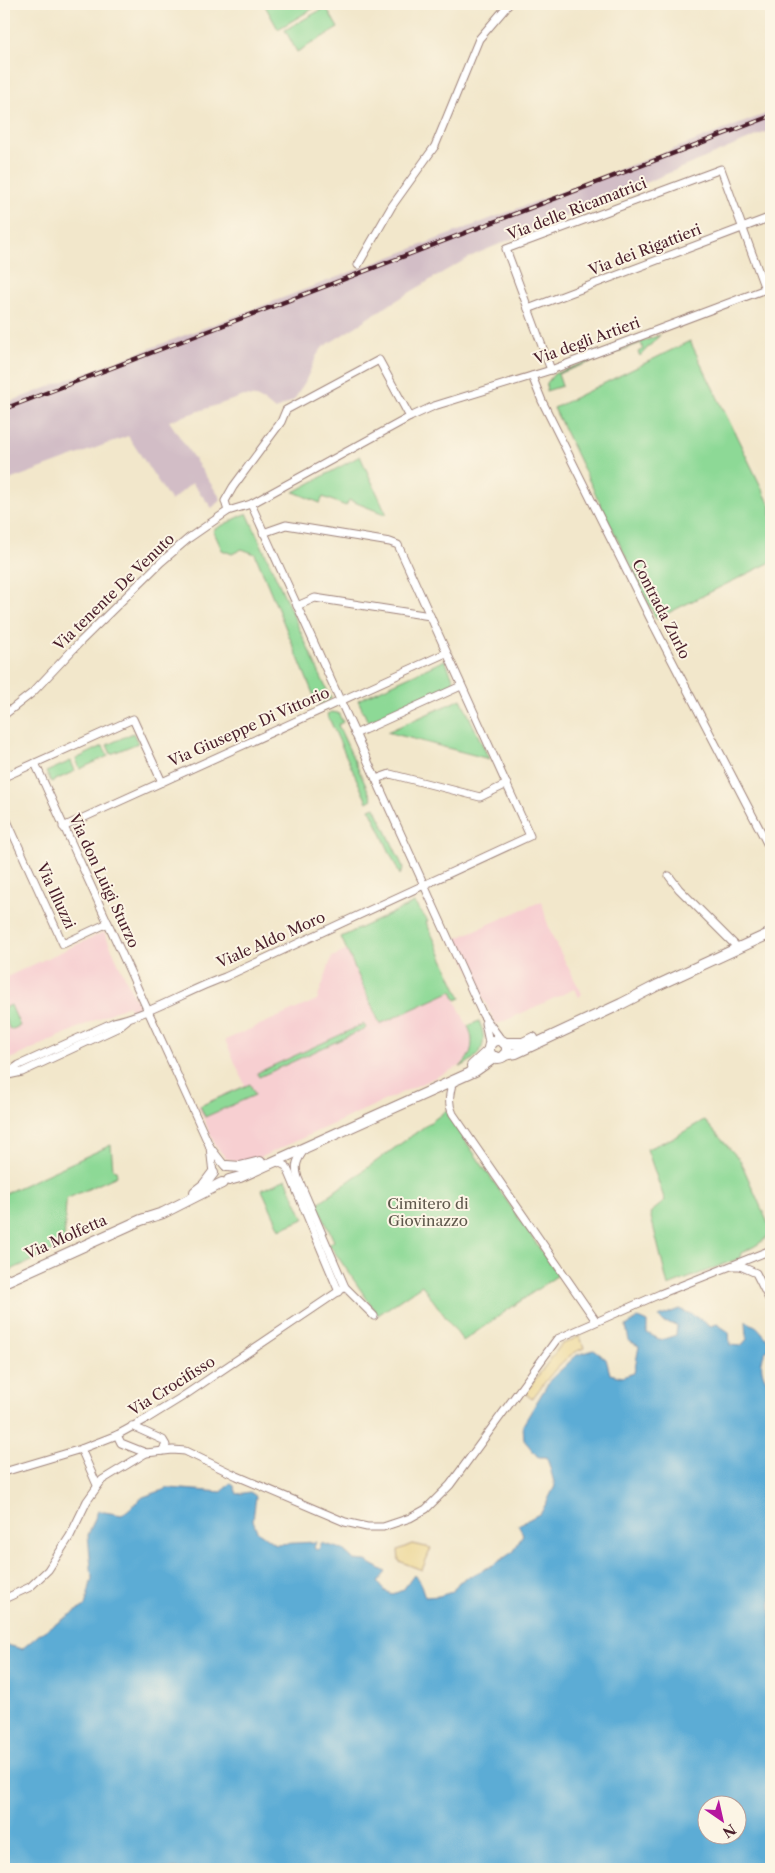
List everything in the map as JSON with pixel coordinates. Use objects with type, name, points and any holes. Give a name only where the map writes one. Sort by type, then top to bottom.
[{"type":"main road","points":[[495,1052],[516,1053],[771,933]]},
{"type":"main road","points":[[141,1220],[170,1210],[226,1182],[479,1068],[495,1052],[496,1040],[523,1043],[620,999],[658,985]]},
{"type":"main road","points":[[141,1220],[160,1208],[196,1191],[204,1185],[216,1167],[226,1165],[240,1167],[269,1159],[470,1067],[495,1052],[506,1048],[503,1042]]},
{"type":"main road","points":[[226,1165],[232,1174],[226,1182]]},
{"type":"main road","points":[[213,1172],[216,1181],[226,1182]]},
{"type":"main road","name":"Via Molfetta","points":[[4,1282],[141,1220]]},
{"type":"street","points":[[358,265],[392,206],[435,146],[479,39],[508,4]]},
{"type":"street","name":"Via delle Ricamatrici","points":[[551,370],[506,249],[721,170],[742,228]]},
{"type":"street","name":"Via dei Rigattieri","points":[[528,309],[771,218]]},
{"type":"street","points":[[742,228],[768,288]]},
{"type":"street","name":"Via degli Artieri","points":[[410,417],[434,406],[551,370],[768,288]]},
{"type":"street","points":[[228,511],[224,501],[281,422],[286,410],[379,360],[410,417]]},
{"type":"street","name":"Contrada Zurlo","points":[[532,376],[542,401],[651,620],[771,851]]},
{"type":"street","name":"Via tenente De Venuto","points":[[4,715],[32,693],[81,641],[189,538],[228,511],[250,504],[410,417]]},
{"type":"street","points":[[250,504],[483,1015],[495,1052]]},
{"type":"street","points":[[263,533],[286,524],[395,542],[398,545],[507,784],[480,797],[390,774],[376,779]]},
{"type":"street","points":[[297,606],[315,598],[430,616]]},
{"type":"street","name":"Via Giuseppe Di Vittorio","points":[[64,827],[446,653]]},
{"type":"street","points":[[355,734],[461,686]]},
{"type":"street","points":[[4,778],[133,719],[162,782]]},
{"type":"street","name":"Via don Luigi Sturzo","points":[[34,763],[210,1147]]},
{"type":"street","name":"Viale Aldo Moro","points":[[4,1076],[22,1072],[117,1028],[129,1018],[225,977],[530,836],[507,784]]},
{"type":"street","name":"Via Illuzzi","points":[[4,814],[63,944],[108,923]]},
{"type":"street","points":[[669,876],[678,889],[738,948]]},
{"type":"street","points":[[483,1015],[503,1042]]},
{"type":"street","points":[[453,1080],[449,1099],[453,1114],[596,1321]]},
{"type":"street","points":[[210,1147],[226,1165]]},
{"type":"street","points":[[210,1147],[213,1172]]},
{"type":"street","points":[[307,1147],[298,1160],[296,1172],[342,1290]]},
{"type":"street","points":[[276,1161],[286,1166],[342,1290],[374,1316]]},
{"type":"street","points":[[4,1599],[30,1587],[48,1570],[70,1536],[80,1513],[97,1485],[110,1474],[146,1453],[185,1451],[237,1476],[345,1522],[367,1527],[383,1527],[410,1518],[426,1509],[450,1485],[555,1341],[560,1337],[771,1250]]},
{"type":"street","points":[[730,1266],[740,1266],[756,1273],[771,1303]]},
{"type":"street","name":"Via Crocifisso","points":[[4,1472],[81,1449],[117,1435],[182,1397],[342,1290]]},
{"type":"street","points":[[148,1418],[149,1433]]},
{"type":"street","points":[[132,1426],[163,1440],[166,1445],[162,1451]]},
{"type":"street","points":[[117,1435],[121,1443],[146,1453]]},
{"type":"street","points":[[81,1449],[97,1485]]},
{"type":"shaded area","points":[[771,112],[771,130],[476,254],[445,271],[323,347],[294,400],[275,410],[256,397],[244,396],[169,421],[221,499],[212,508],[192,483],[171,501],[128,436],[4,482],[4,404]]},
{"type":"shaded area","points":[[542,901],[553,938],[582,994],[579,997],[574,989],[496,1025],[455,939]]},
{"type":"shaded area","points":[[104,932],[139,1007],[132,1011],[128,1005],[8,1060],[4,1050],[4,978]]},
{"type":"shaded area","points":[[347,950],[380,1024],[451,991],[471,1034],[472,1048],[468,1057],[460,1066],[261,1157],[247,1162],[236,1162],[226,1158],[216,1147],[198,1106],[245,1085],[225,1040],[317,1000],[332,957]]},
{"type":"green space","points":[[264,4],[321,4],[278,29]]},
{"type":"green space","points":[[326,7],[338,28],[297,52],[285,30]]},
{"type":"green space","points":[[660,335],[640,356],[638,352],[643,349],[641,343],[558,374],[562,386],[546,391],[547,383],[554,374]]},
{"type":"green space","points":[[690,341],[771,507],[771,562],[656,619],[554,408]]},
{"type":"green space","points":[[360,456],[387,515],[349,500],[346,506],[323,497],[320,503],[294,492]]},
{"type":"green space","points":[[247,513],[331,699],[319,704],[318,700],[316,701],[255,554],[242,549],[232,554],[222,550],[213,530]]},
{"type":"green space","points":[[445,660],[455,683],[368,722],[358,700]]},
{"type":"green space","points":[[461,699],[489,759],[387,732]]},
{"type":"green space","points":[[332,712],[338,713],[343,722],[338,725],[372,799],[367,802],[327,714]]},
{"type":"green space","points":[[133,733],[138,743],[111,754],[107,745]]},
{"type":"green space","points":[[103,746],[108,756],[80,769],[76,759]]},
{"type":"green space","points":[[71,761],[75,771],[51,782],[46,772]]},
{"type":"green space","points":[[375,807],[404,866],[400,875],[370,809]]},
{"type":"green space","points":[[414,903],[428,921],[426,922],[461,998],[456,1000],[452,991],[380,1024],[341,937]]},
{"type":"green space","points":[[11,1005],[20,1026],[10,1030],[4,1016],[4,1008]]},
{"type":"green space","points":[[479,1021],[483,1036],[482,1048],[474,1058],[460,1067],[468,1058],[472,1048],[472,1037],[468,1026]]},
{"type":"green space","points":[[364,1024],[366,1028],[259,1077],[257,1073]]},
{"type":"green space","points":[[250,1084],[255,1095],[205,1117],[200,1106]]},
{"type":"green space","name":"Cimitero di Giovinazzo","points":[[446,1111],[558,1275],[463,1341],[422,1285],[378,1315],[329,1244],[334,1241],[317,1204]]},
{"type":"green space","points":[[704,1120],[740,1160],[771,1230],[763,1241],[741,1253],[740,1258],[668,1286],[650,1213],[665,1201],[647,1149],[675,1137]]},
{"type":"green space","points":[[111,1145],[113,1169],[116,1170],[117,1176],[66,1199],[64,1246],[4,1273],[4,1194]]},
{"type":"green space","points":[[286,1179],[304,1219],[280,1229],[262,1190]]},
{"type":"sand","points":[[580,1336],[584,1348],[562,1363],[532,1399],[525,1393],[561,1345]]},
{"type":"sand","points":[[412,1544],[431,1548],[422,1570],[399,1561],[398,1550]]},
{"type":"water","points":[[679,1309],[711,1326],[717,1324],[729,1332],[730,1345],[741,1346],[747,1339],[746,1321],[757,1327],[771,1343],[762,1360],[762,1371],[771,1386],[771,1869],[4,1869],[4,1644],[22,1649],[41,1633],[85,1606],[92,1578],[88,1535],[98,1511],[122,1515],[143,1497],[169,1488],[222,1492],[230,1483],[234,1486],[237,1494],[250,1492],[256,1496],[253,1520],[257,1531],[275,1544],[316,1542],[314,1548],[317,1550],[321,1547],[321,1543],[342,1549],[354,1560],[366,1561],[386,1572],[378,1582],[385,1591],[393,1594],[403,1590],[414,1575],[420,1582],[425,1597],[439,1596],[452,1592],[459,1582],[495,1564],[514,1551],[523,1534],[518,1525],[541,1513],[555,1486],[547,1457],[538,1457],[524,1440],[523,1425],[550,1380],[577,1355],[594,1350],[606,1359],[610,1374],[622,1377],[634,1373],[639,1346],[629,1341],[626,1326],[638,1318],[647,1322],[647,1333],[661,1340],[676,1335],[677,1325],[663,1322],[659,1317]]},
{"type":"railway","points":[[4,409],[771,116]]}]
